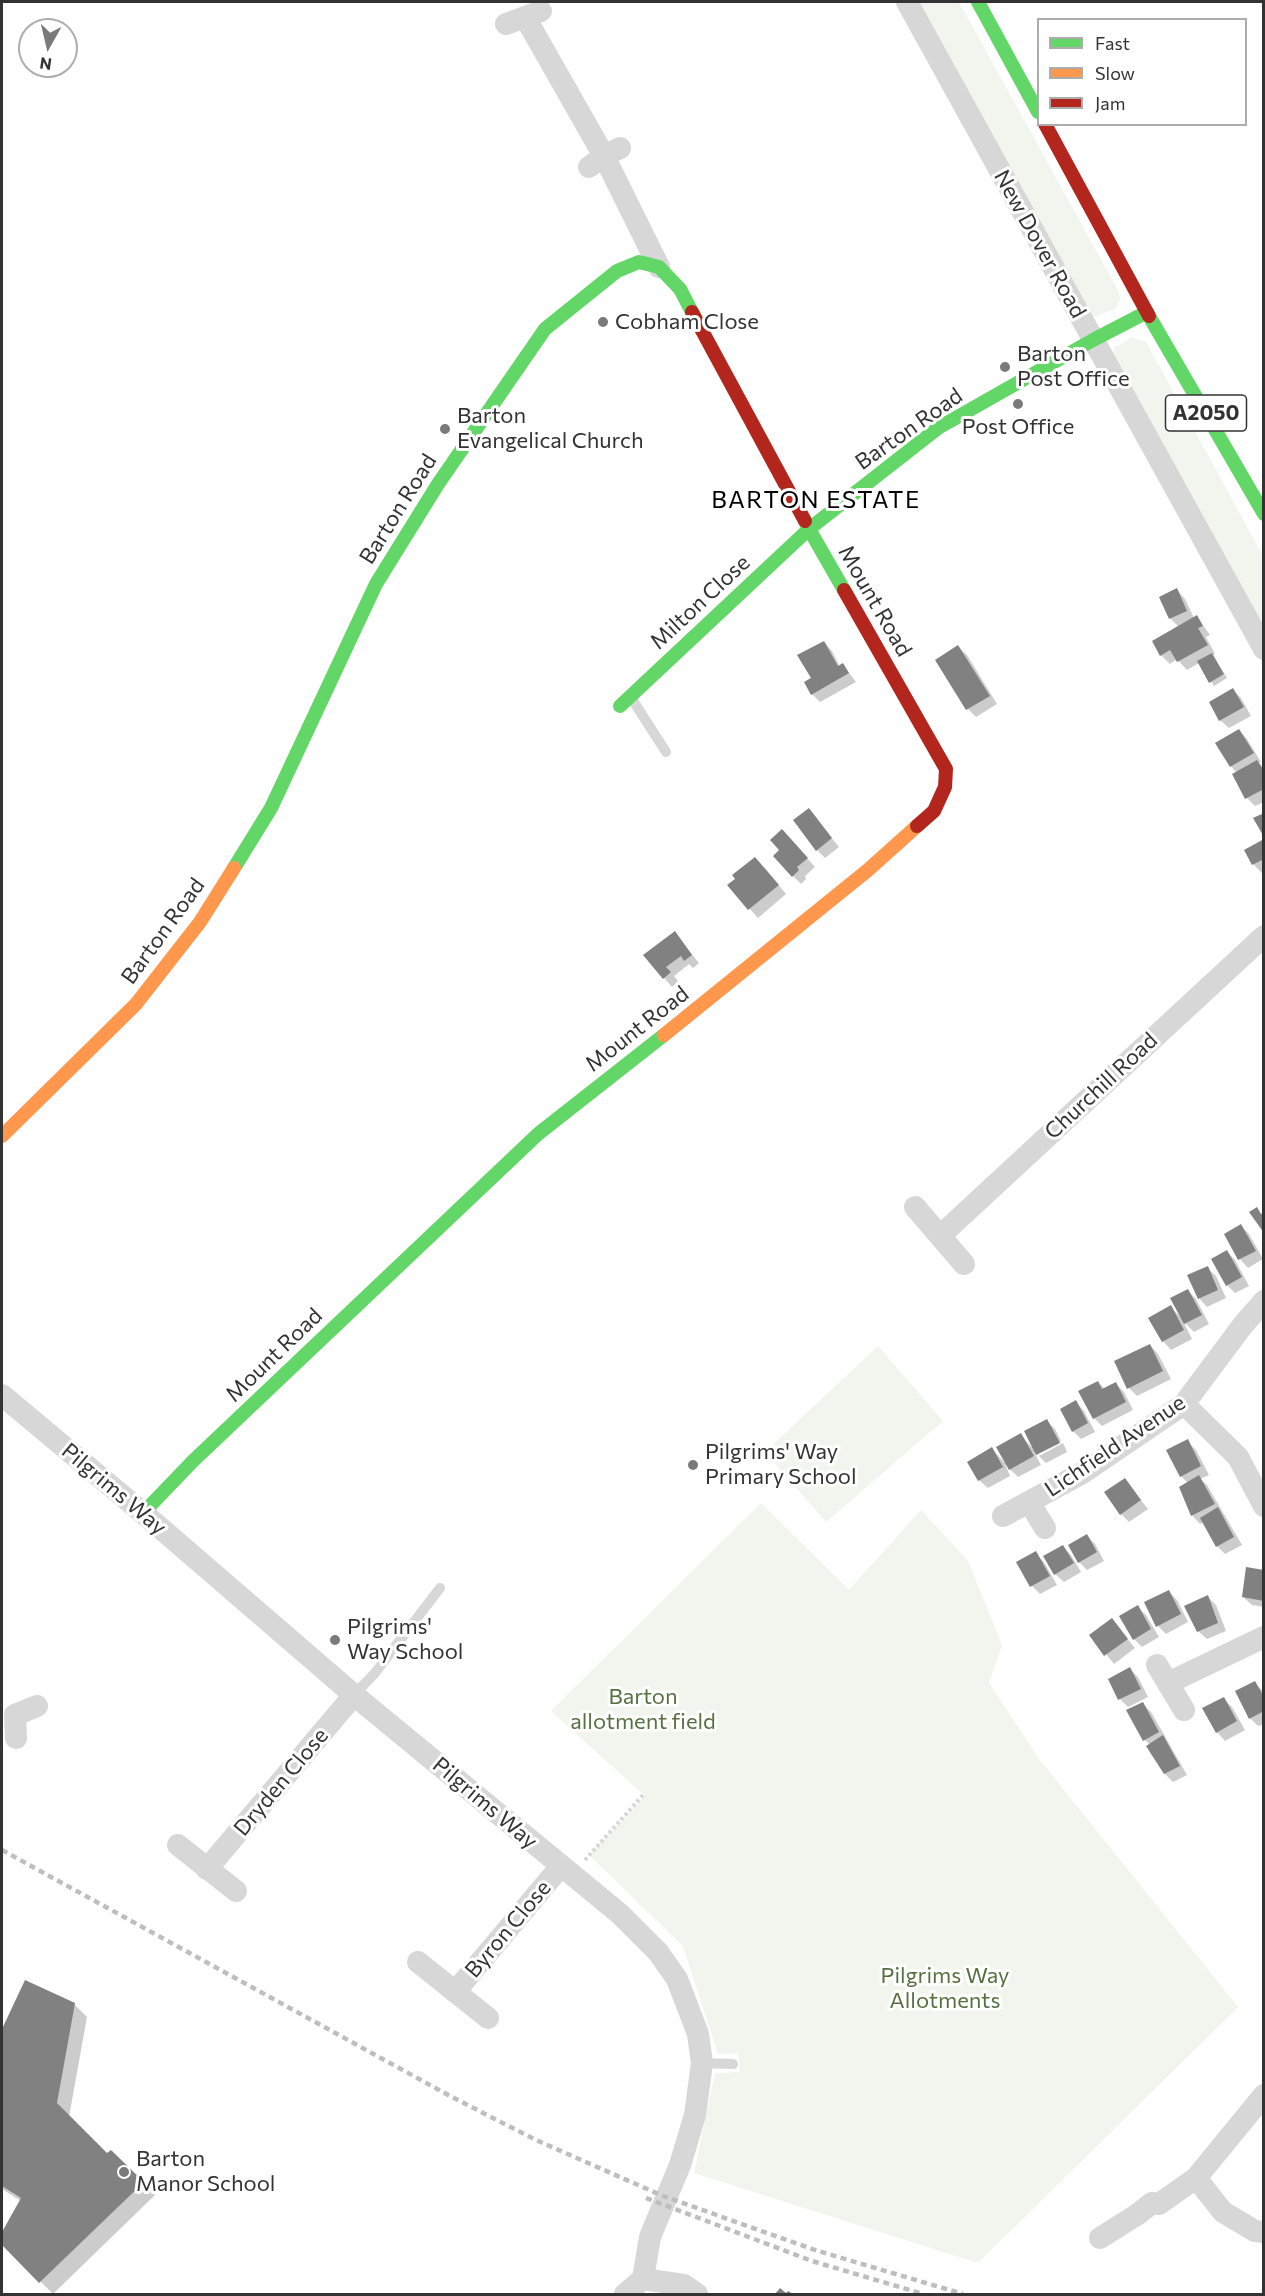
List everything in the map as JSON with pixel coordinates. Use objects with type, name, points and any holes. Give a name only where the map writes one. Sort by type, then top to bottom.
[{"type":"street","name":"New Dover Road","points":[[907,2],[1263,645]]},
{"type":"street","points":[[978,2],[1037,110]]},
{"type":"street","points":[[524,17],[604,157],[659,267],[680,289],[809,529]]},
{"type":"street","name":"A2050","points":[[1046,126],[1147,312],[1261,502]]},
{"type":"street","name":"Barton Road","points":[[2,1136],[136,1004],[200,922],[271,808],[376,584],[438,483],[545,329],[617,271],[639,262],[659,267]]},
{"type":"street","name":"Barton Road","points":[[809,529],[938,428],[1147,312]]},
{"type":"street","name":"Milton Close","points":[[620,706],[809,529]]},
{"type":"street","name":"Mount Road","points":[[143,1513],[193,1461],[538,1134],[859,878],[934,811],[945,787],[946,769],[809,529]]},
{"type":"street","name":"Churchill Road","points":[[940,1236],[1263,936]]},
{"type":"street","points":[[915,1207],[964,1264]]},
{"type":"street","name":"Lichfield Avenue","points":[[1003,1516],[1084,1472],[1184,1404],[1263,1301]]},
{"type":"street","name":"Pilgrims Way","points":[[2,1395],[354,1695],[620,1914],[658,1952],[677,1979],[698,2034],[702,2063],[695,2115],[680,2165],[650,2237],[643,2279]]},
{"type":"street","points":[[1184,1404],[1238,1457],[1263,1506]]},
{"type":"street","name":"Lichfield Avenue","points":[[1029,1502],[1045,1528]]},
{"type":"street","points":[[1184,1710],[1163,1674],[1263,1637]]},
{"type":"street","name":"Dryden Close","points":[[207,1869],[354,1695]]},
{"type":"street","points":[[16,1738],[8,1711],[37,1706]]},
{"type":"street","points":[[178,1845],[236,1891]]},
{"type":"street","name":"Byron Close","points":[[455,1992],[567,1870]]},
{"type":"street","name":"Byron Close","points":[[418,1962],[488,2018]]},
{"type":"street","points":[[1100,2238],[1152,2203],[1159,2204],[1196,2178],[1263,2095]]},
{"type":"street","points":[[1196,2178],[1223,2212],[1255,2231],[1263,2232]]},
{"type":"street","points":[[625,2295],[643,2279],[684,2285],[697,2295]]},
{"type":"lane","points":[[630,696],[666,752]]},
{"type":"lane","points":[[354,1695],[375,1674],[440,1588]]},
{"type":"lane","points":[[702,2063],[733,2064]]},
{"type":"path","points":[[567,1870],[643,1795]]},
{"type":"green space","points":[[914,2],[959,2],[1119,292],[1120,300],[1115,309],[1099,315],[1098,318],[1092,315]]},
{"type":"green space","points":[[1132,337],[1146,342],[1263,556],[1263,624],[1113,353],[1115,346]]},
{"type":"green space","points":[[878,1346],[943,1421],[826,1522],[765,1452]]},
{"type":"green space","name":"Pilgrims Way Allotments","points":[[761,1503],[849,1590],[921,1510],[968,1561],[1002,1645],[989,1683],[1039,1759],[1238,2007],[978,2263],[694,2173],[715,2073],[740,2072],[738,2053],[718,2054],[683,1946],[589,1855],[645,1796],[551,1711]]},
{"type":"building","points":[[1177,588],[1187,611],[1169,619],[1159,597]]},
{"type":"building","points":[[1197,615],[1203,626],[1198,628],[1208,645],[1177,662],[1170,650],[1160,656],[1152,641]]},
{"type":"building","points":[[824,641],[838,666],[843,663],[849,673],[811,695],[804,682],[811,678],[797,655]]},
{"type":"building","points":[[958,645],[990,696],[966,710],[935,660]]},
{"type":"building","points":[[1212,653],[1224,674],[1209,683],[1197,661]]},
{"type":"building","points":[[1233,688],[1244,707],[1219,721],[1209,702]]},
{"type":"building","points":[[1239,729],[1254,753],[1230,767],[1215,743]]},
{"type":"building","points":[[1257,760],[1264,771],[1264,789],[1245,799],[1232,774]]},
{"type":"building","points":[[809,808],[832,838],[816,851],[793,820]]},
{"type":"building","points":[[1264,813],[1264,837],[1253,818]]},
{"type":"building","points":[[782,829],[808,858],[797,867],[799,870],[792,877],[773,856],[779,850],[770,840]]},
{"type":"building","points":[[1264,839],[1264,859],[1252,865],[1244,850]]},
{"type":"building","points":[[755,857],[779,885],[748,910],[727,885],[735,879],[732,875]]},
{"type":"building","points":[[675,931],[692,955],[684,961],[681,956],[666,967],[671,972],[663,979],[643,955]]},
{"type":"building","points":[[1257,1207],[1261,1214],[1264,1212],[1264,1233],[1249,1212]]},
{"type":"building","points":[[1241,1224],[1256,1251],[1238,1260],[1224,1234]]},
{"type":"building","points":[[1227,1250],[1242,1277],[1226,1286],[1211,1259]]},
{"type":"building","points":[[1208,1266],[1218,1290],[1198,1299],[1187,1275]]},
{"type":"building","points":[[1188,1289],[1202,1315],[1184,1324],[1170,1298]]},
{"type":"building","points":[[1171,1305],[1184,1330],[1162,1342],[1148,1318]]},
{"type":"building","points":[[1150,1344],[1163,1371],[1127,1389],[1114,1361]]},
{"type":"building","points":[[1098,1381],[1102,1389],[1116,1382],[1126,1402],[1093,1419],[1078,1391]]},
{"type":"building","points":[[1076,1400],[1088,1423],[1072,1432],[1060,1409]]},
{"type":"building","points":[[1047,1419],[1060,1443],[1036,1455],[1024,1431]]},
{"type":"building","points":[[1021,1433],[1034,1456],[1009,1470],[996,1447]]},
{"type":"building","points":[[1188,1439],[1201,1466],[1180,1477],[1166,1450]]},
{"type":"building","points":[[992,1447],[1003,1467],[978,1481],[967,1462]]},
{"type":"building","points":[[1199,1475],[1215,1504],[1191,1516],[1179,1487]]},
{"type":"building","points":[[1125,1478],[1141,1500],[1120,1515],[1104,1492]]},
{"type":"building","points":[[1218,1507],[1234,1537],[1216,1547],[1200,1518]]},
{"type":"building","points":[[1087,1534],[1097,1552],[1078,1563],[1068,1545]]},
{"type":"building","points":[[1063,1545],[1074,1563],[1054,1575],[1043,1556]]},
{"type":"building","points":[[1036,1551],[1050,1576],[1030,1587],[1016,1562]]},
{"type":"building","points":[[1246,1567],[1264,1570],[1264,1601],[1242,1597]]},
{"type":"building","points":[[1169,1590],[1181,1614],[1156,1627],[1144,1602]]},
{"type":"building","points":[[1208,1595],[1218,1623],[1197,1632],[1184,1606]]},
{"type":"building","points":[[1138,1605],[1151,1629],[1133,1640],[1119,1616]]},
{"type":"building","points":[[1112,1618],[1128,1639],[1104,1656],[1089,1635]]},
{"type":"building","points":[[1130,1667],[1141,1689],[1118,1700],[1108,1679]]},
{"type":"building","points":[[1255,1681],[1264,1697],[1264,1711],[1249,1719],[1235,1691]]},
{"type":"building","points":[[1224,1697],[1237,1721],[1216,1733],[1202,1708]]},
{"type":"building","points":[[1143,1702],[1159,1732],[1143,1741],[1126,1710]]},
{"type":"building","points":[[1163,1735],[1180,1766],[1164,1774],[1146,1746]]},
{"type":"building","name":"Barton Manor School","points":[[25,1980],[75,2003],[57,2103],[107,2153],[111,2150],[144,2182],[39,2283],[2,2245],[2,2232],[21,2198],[2,2186],[2,2029]]},
{"type":"building","points":[[780,2288],[786,2293],[788,2291],[793,2294],[775,2294]]},
{"type":"railway","points":[[2,1850],[450,2096],[536,2140],[663,2196],[815,2250],[963,2294]]},
{"type":"railway","points":[[646,2198],[812,2261],[923,2294]]},
{"type":"traffic: fast","points":[[978,2],[1037,110]]},
{"type":"traffic: fast","points":[[234,868],[271,808],[376,584],[438,484],[545,329],[617,271],[639,262],[659,267],[680,289],[692,312]]},
{"type":"traffic: fast","points":[[805,521],[809,529],[938,428],[1147,312]]},
{"type":"traffic: fast","points":[[1149,316],[1264,514]]},
{"type":"traffic: fast","points":[[620,706],[809,529],[844,590]]},
{"type":"traffic: fast","points":[[143,1513],[193,1461],[538,1134],[664,1035]]},
{"type":"traffic: slow","points":[[664,1035],[868,870],[917,826]]},
{"type":"traffic: slow","points":[[2,1136],[136,1004],[200,922],[234,868]]},
{"type":"traffic: jam","points":[[1046,126],[1149,316]]},
{"type":"traffic: jam","points":[[692,312],[805,521]]},
{"type":"traffic: jam","points":[[844,590],[946,769],[945,787],[934,811],[917,826]]},
{"type":"place","name":"Cobham Close","points":[[603,322]]},
{"type":"place","name":"Barton Post Office","points":[[1005,367]]},
{"type":"place","name":"Post Office","points":[[1018,404]]},
{"type":"place","name":"Barton Evangelical Church","points":[[445,429]]},
{"type":"place","name":"Pilgrims' Way Primary School","points":[[693,1465]]},
{"type":"place","name":"Pilgrims' Way School","points":[[335,1640]]},
{"type":"place","name":"Barton Manor School","points":[[124,2172]]},
{"type":"district","name":"BARTON ESTATE","points":[[816,500]]},
{"type":"park label","name":"Barton allotment field","points":[[643,1710]]}]
